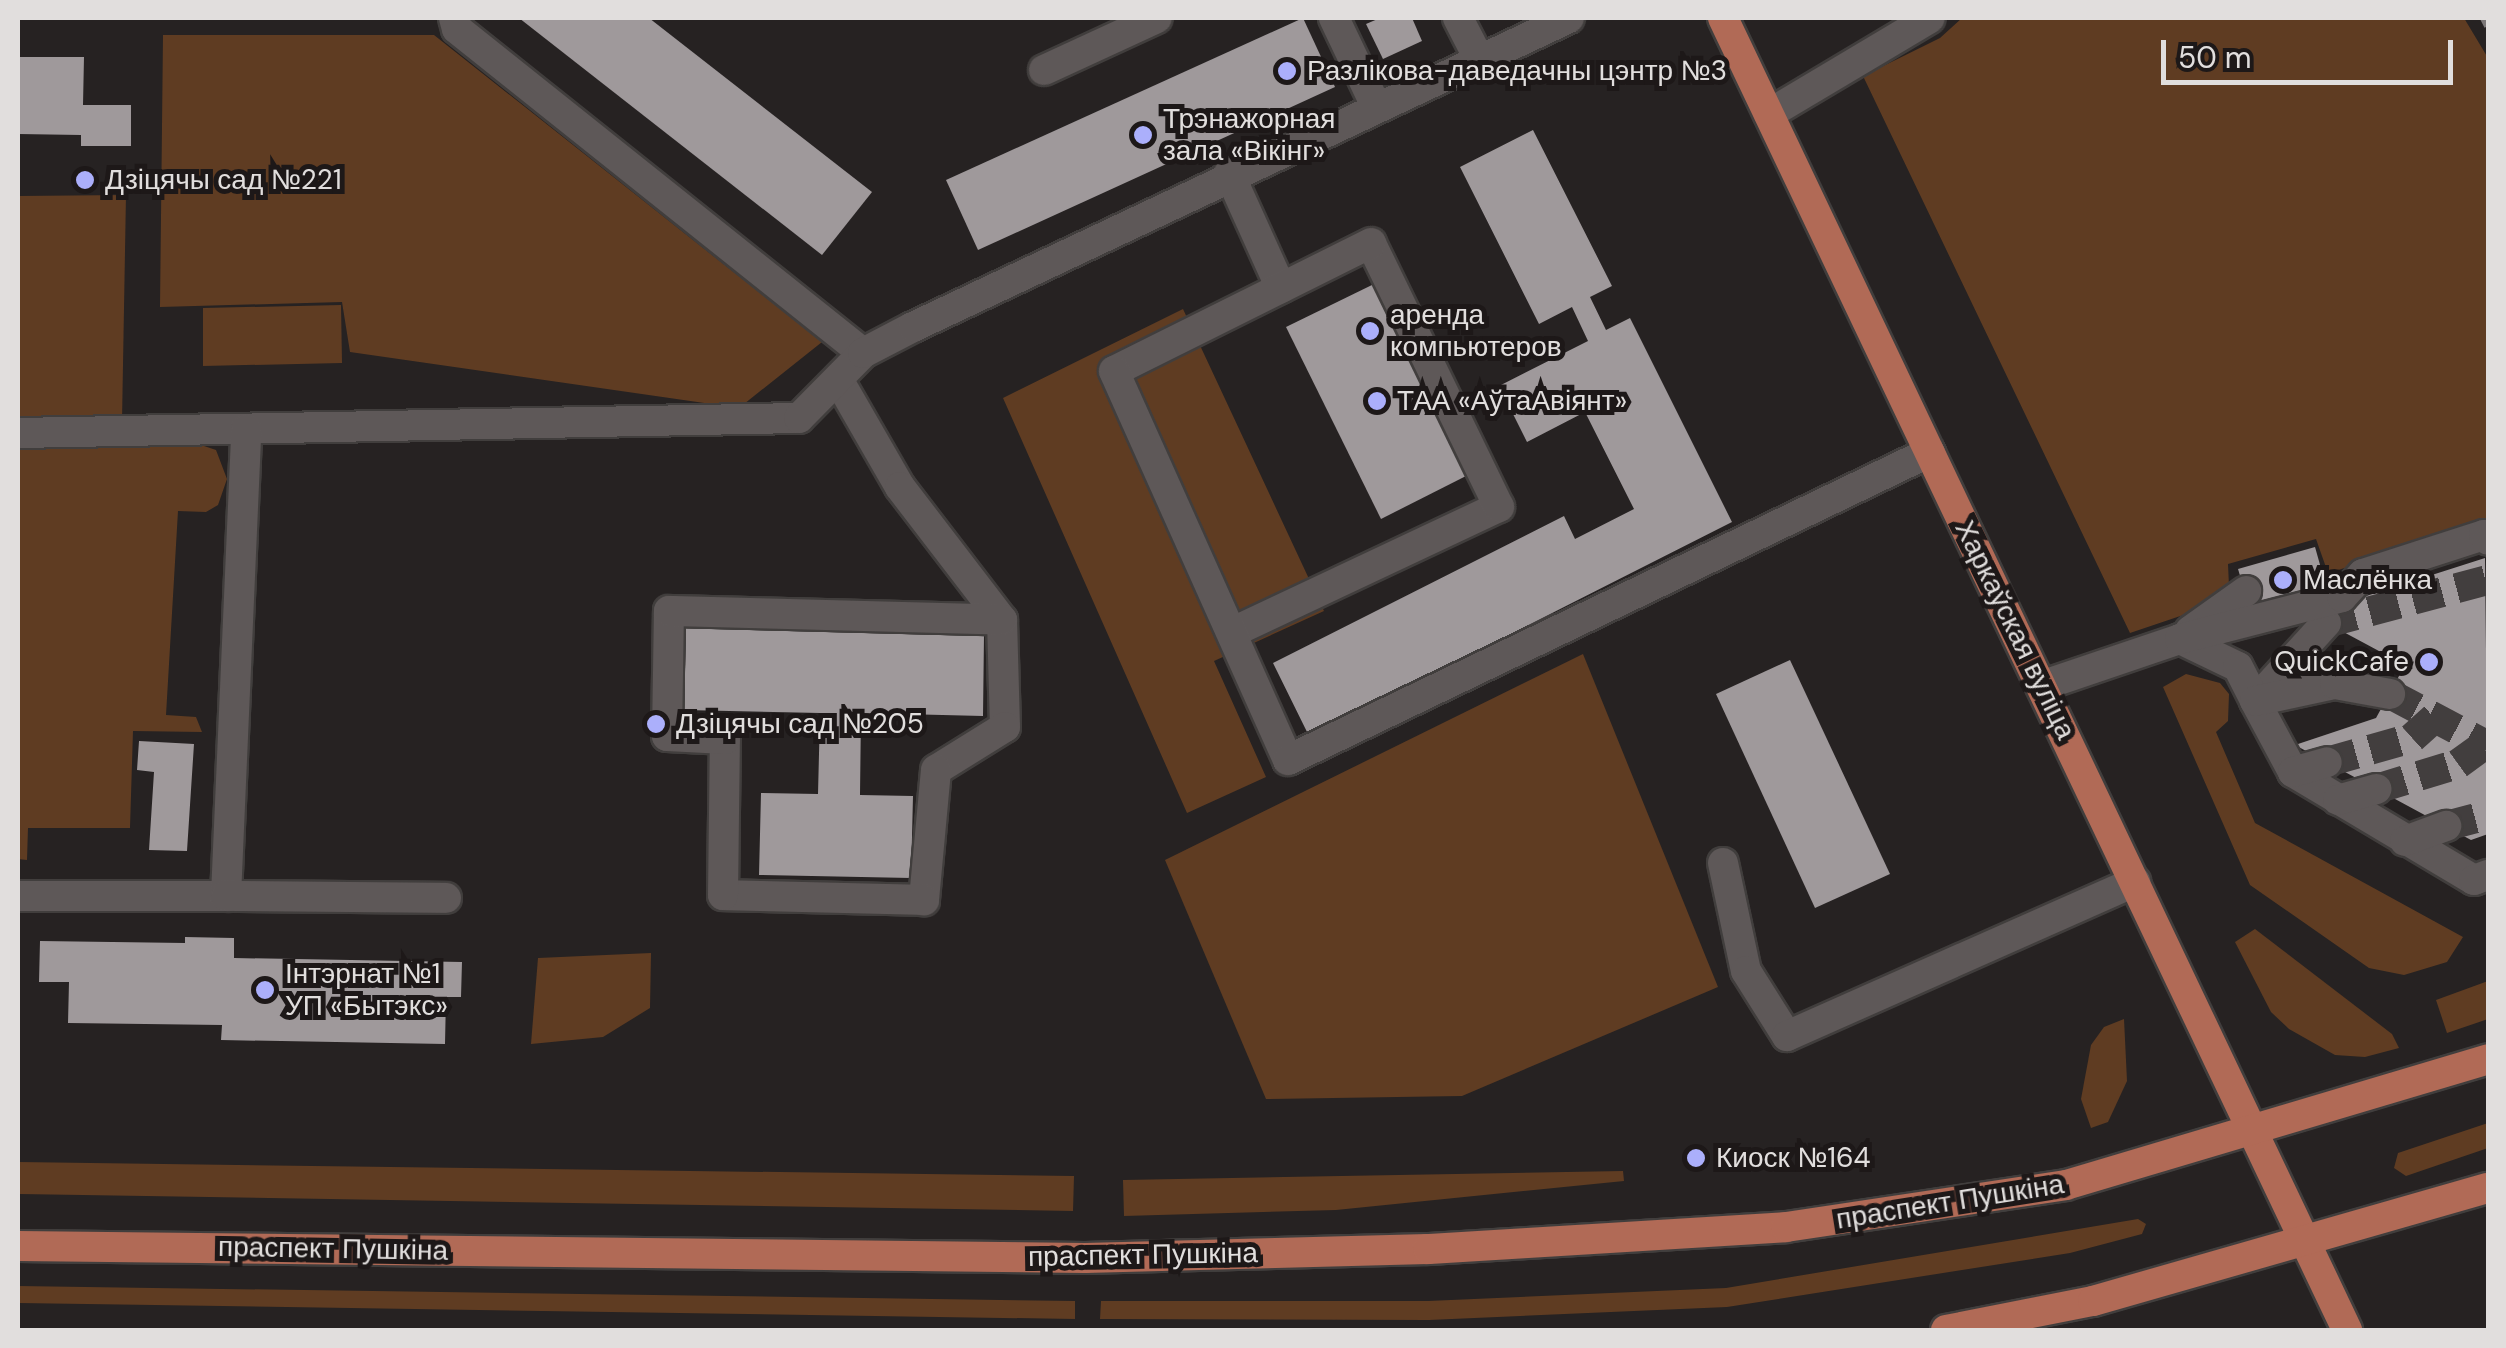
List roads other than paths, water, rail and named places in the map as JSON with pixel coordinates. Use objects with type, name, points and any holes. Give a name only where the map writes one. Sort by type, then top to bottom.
[{"type":"main road","name":"Харкаўская вуліца","points":[[1723,18],[2309,1242],[2347,1330]]},
{"type":"main road","name":"праспект Пушкіна","points":[[18,1246],[1085,1258],[1564,1243],[1786,1227],[1951,1206],[2066,1184],[2256,1131],[2488,1059]]},
{"type":"main road","points":[[1946,1330],[2093,1302],[2488,1188]]},
{"type":"lane","points":[[454,18],[457,28],[863,353]]},
{"type":"lane","points":[[1044,70],[1157,18]]},
{"type":"lane","points":[[1334,18],[1376,106]]},
{"type":"lane","points":[[1458,18],[1479,59]]},
{"type":"lane","points":[[18,433],[799,418],[863,353],[1229,173],[1570,18]]},
{"type":"lane","points":[[1769,114],[1930,18]]},
{"type":"lane","points":[[1229,173],[1281,288]]},
{"type":"lane","points":[[1233,632],[1498,507],[1371,243],[1114,371],[1288,760],[1930,452]]},
{"type":"lane","points":[[839,381],[900,487],[1002,620],[1004,727],[936,770],[924,900],[723,896],[725,739],[668,736],[669,612],[1002,620]]},
{"type":"lane","points":[[226,896],[246,429]]},
{"type":"lane","points":[[2041,686],[2180,639],[2342,597],[2363,574],[2484,535],[2488,540]]},
{"type":"lane","points":[[2180,639],[2246,591]]},
{"type":"lane","points":[[2256,701],[2326,623]]},
{"type":"lane","points":[[2180,639],[2238,666],[2293,772],[2474,880],[2488,875]]},
{"type":"lane","points":[[2256,701],[2335,684],[2390,694]]},
{"type":"lane","points":[[2293,772],[2326,762]]},
{"type":"lane","points":[[2338,800],[2376,788]]},
{"type":"lane","points":[[2404,841],[2446,826]]},
{"type":"lane","points":[[1723,863],[1746,971],[1786,1036],[2135,882]]},
{"type":"lane","points":[[18,896],[446,898]]},
{"type":"tunnel","points":[[2326,623],[2488,580]]},
{"type":"tunnel","points":[[2390,694],[2488,746]]},
{"type":"tunnel","points":[[2327,762],[2412,738],[2435,717]]},
{"type":"tunnel","points":[[2376,789],[2458,764],[2486,744]]},
{"type":"tunnel","points":[[2446,826],[2488,815]]},
{"type":"railway","points":[[2484,18],[2488,26]]},
{"type":"place","name":"Разлікова-даведачны цэнтр №3","points":[[1287,71]]},
{"type":"place","name":"Трэнажорная зала «Вікінг»","points":[[1143,135]]},
{"type":"place","name":"Дзіцячы сад №221","points":[[85,180]]},
{"type":"place","name":"аренда компьютеров","points":[[1370,331]]},
{"type":"place","name":"ТАА «АўтаАвіянт»","points":[[1377,401]]},
{"type":"place","name":"Маслёнка","points":[[2283,580]]},
{"type":"place","name":"QuickCafe","points":[[2429,662]]},
{"type":"place","name":"Дзіцячы сад №205","points":[[656,724]]},
{"type":"place","name":"Інтэрнат №1 УП «Бытэкс»","points":[[265,990]]},
{"type":"place","name":"Киоск №164","points":[[1696,1158]]}]
